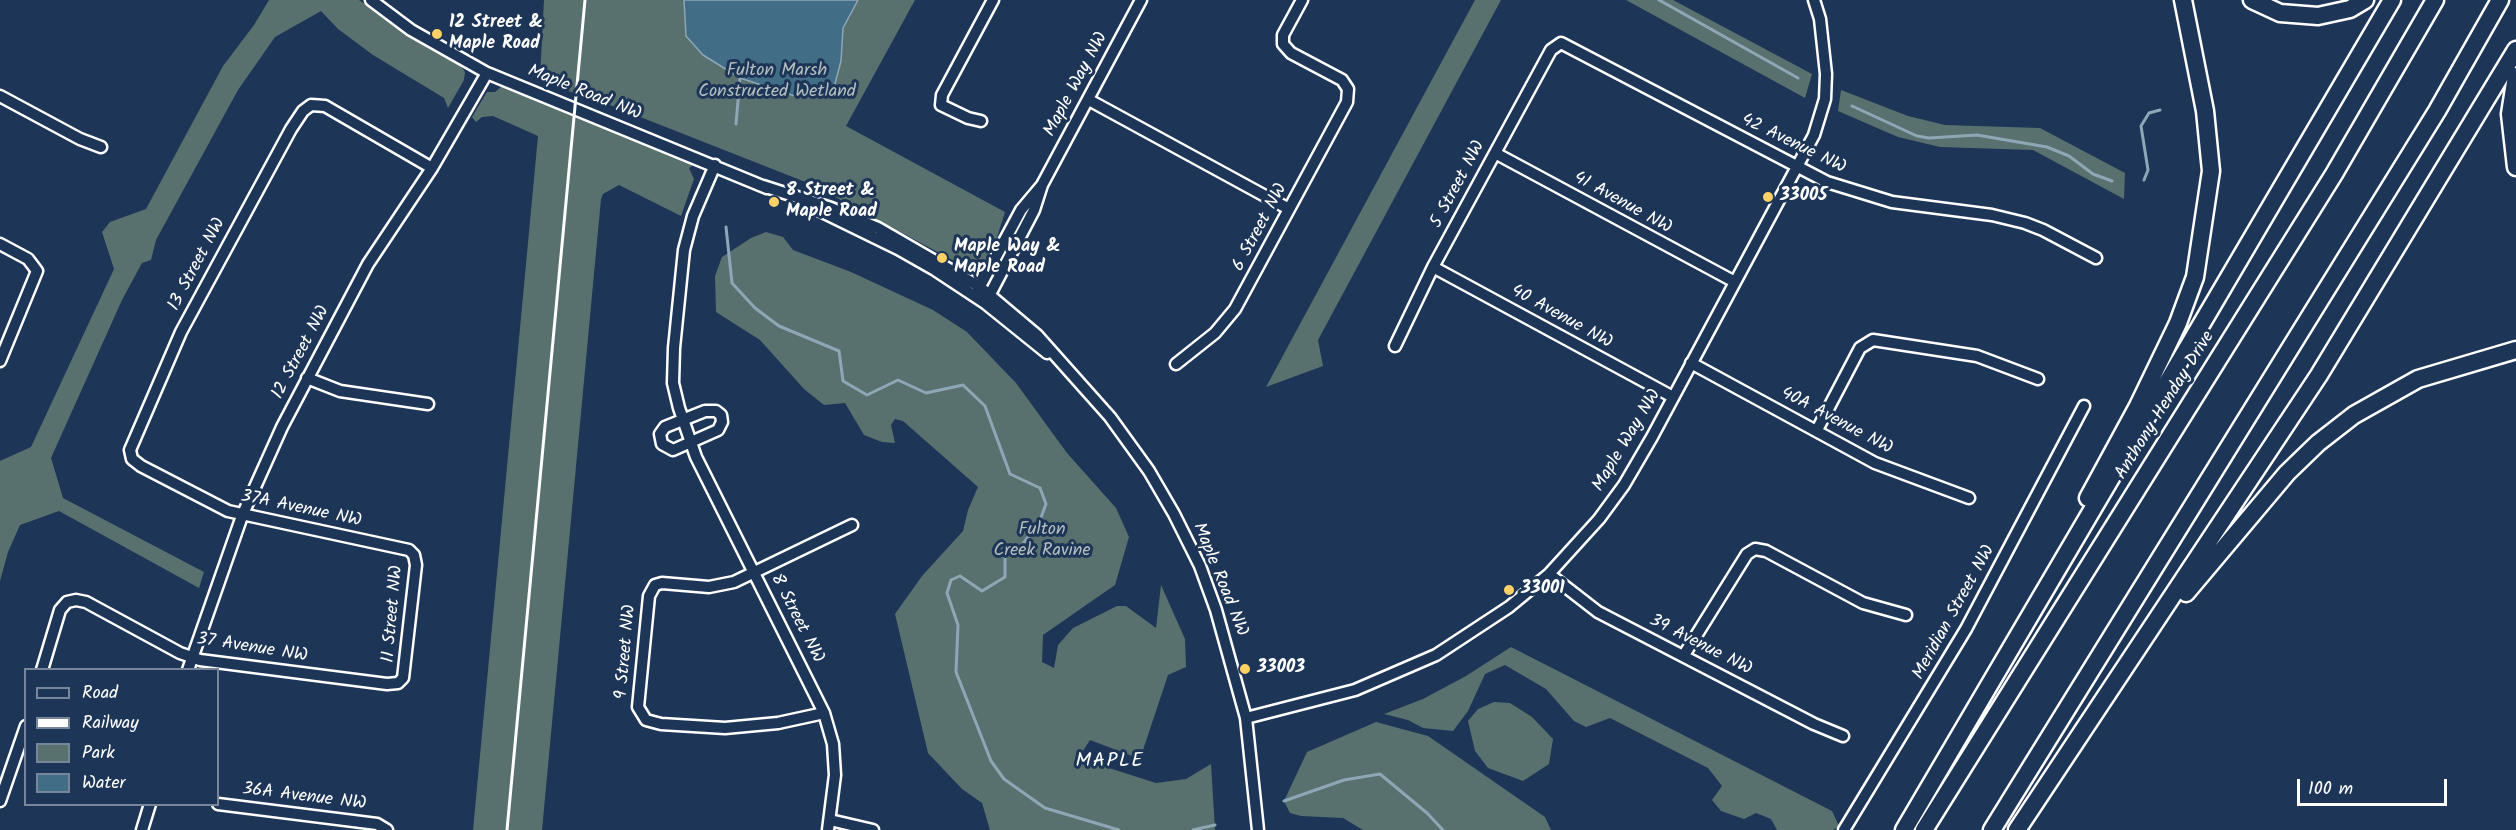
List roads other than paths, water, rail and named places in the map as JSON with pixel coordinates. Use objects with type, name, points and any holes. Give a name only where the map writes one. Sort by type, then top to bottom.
[{"type":"highway","points":[[2015,644],[2038,590],[2138,406],[2178,323],[2195,277],[2211,171],[2205,111],[2183,0]]},
{"type":"highway","points":[[2252,0],[2280,13],[2318,16],[2350,9],[2365,0]]},
{"type":"highway","points":[[1904,830],[2392,0]]},
{"type":"highway","name":"Anthony Henday Drive","points":[[1924,830],[2334,174],[2435,0]]},
{"type":"highway","points":[[1992,830],[2424,131],[2500,0]]},
{"type":"highway","points":[[2017,830],[2319,375],[2516,50]]},
{"type":"highway","points":[[2516,76],[2510,114],[2516,167]]},
{"type":"highway","points":[[2135,654],[2287,473],[2318,443],[2354,415],[2418,379],[2516,350]]},
{"type":"street","name":"Maple Road NW","points":[[371,0],[411,30],[487,73],[715,165],[898,249],[988,299],[1074,375],[1110,417],[1149,471],[1185,535],[1216,610],[1246,718],[1258,830]]},
{"type":"street","points":[[981,121],[968,118],[941,105],[947,85],[993,0]]},
{"type":"street","name":"Maple Way NW","points":[[977,292],[1021,210],[1042,185],[1141,0]]},
{"type":"street","name":"6 Street NW","points":[[1176,364],[1215,333],[1229,318],[1346,105],[1348,89],[1339,79],[1291,53],[1283,44],[1283,35],[1302,0]]},
{"type":"street","name":"Maple Way NW","points":[[1246,718],[1337,696],[1413,666],[1483,625],[1549,574],[1590,530],[1624,485],[1798,169],[1814,135],[1825,99],[1824,44],[1814,0]]},
{"type":"street","name":"42 Avenue NW","points":[[1558,44],[1569,45],[1798,169],[1844,188],[1892,202],[1992,215],[2025,223],[2096,258]]},
{"type":"street","name":"5 Street NW","points":[[1395,346],[1433,267],[1551,50],[1558,44]]},
{"type":"street","name":"12 Street NW","points":[[189,668],[242,516],[307,378],[368,264],[432,168],[487,73]]},
{"type":"street","points":[[0,96],[73,136],[101,147]]},
{"type":"street","points":[[1089,100],[1289,209]]},
{"type":"street","name":"13 Street NW","points":[[130,455],[132,440],[186,322],[303,111],[317,104],[328,108],[432,168]]},
{"type":"street","name":"41 Avenue NW","points":[[1495,153],[1734,282]]},
{"type":"street","name":"8 Street NW","points":[[715,165],[689,228],[682,261],[673,372],[682,420],[690,443],[824,713],[835,762],[835,788],[829,825],[873,830]]},
{"type":"street","name":"Maple Way NW","points":[[988,299],[1040,197],[1042,185]]},
{"type":"street","points":[[0,244],[28,259],[36,267],[35,281],[0,361]]},
{"type":"street","name":"40 Avenue NW","points":[[1433,267],[1673,397]]},
{"type":"street","points":[[1817,430],[1860,348],[1868,342],[1878,340],[1963,353],[2038,379]]},
{"type":"street","name":"40A Avenue NW","points":[[1691,363],[1892,470],[1969,498]]},
{"type":"street","points":[[307,378],[340,391],[428,404]]},
{"type":"street","name":"Meridian Street NW","points":[[1844,830],[1960,639],[2084,406]]},
{"type":"street","points":[[712,410],[721,415],[722,422],[718,430],[690,443],[673,450],[666,447],[660,438],[665,427],[682,420],[712,410]]},
{"type":"street","name":"37A Avenue NW","points":[[130,455],[141,466],[220,508],[242,516],[409,550]]},
{"type":"street","points":[[754,573],[852,525]]},
{"type":"street","points":[[1684,655],[1747,554],[1755,549],[1766,551],[1863,603],[1906,615]]},
{"type":"street","name":"11 Street NW","points":[[400,682],[406,670],[416,565],[414,555],[409,550]]},
{"type":"street","name":"9 Street NW","points":[[754,573],[717,586],[667,583],[655,585],[649,596],[638,707],[646,720],[661,724],[725,728],[778,723],[824,713]]},
{"type":"street","name":"39 Avenue NW","points":[[1549,574],[1598,612],[1814,724],[1844,736]]},
{"type":"street","name":"37 Avenue NW","points":[[42,668],[60,610],[67,602],[76,600],[86,602],[205,662],[387,684],[400,682]]},
{"type":"street","points":[[0,801],[24,732]]},
{"type":"street","name":"Maple Road NW","points":[[1251,830],[1255,792]]},
{"type":"street","name":"36A Avenue NW","points":[[219,804],[377,824],[387,829]]},
{"type":"street","points":[[142,830],[149,806]]},
{"type":"water","points":[[684,0],[858,0],[843,28],[841,61],[833,91],[824,97],[798,97],[740,78],[703,55],[686,36]]},
{"type":"waterway","points":[[1659,0],[1798,78]]},
{"type":"waterway","points":[[736,124],[740,78]]},
{"type":"waterway","points":[[1852,106],[1917,136],[1929,138],[1977,135],[2047,147],[2069,156],[2093,174],[2112,181]]},
{"type":"waterway","points":[[2144,180],[2148,170],[2141,126],[2149,113],[2160,110]]},
{"type":"waterway","points":[[726,227],[732,283],[755,308],[779,326],[839,351],[843,381],[867,395],[898,380],[926,393],[963,385],[985,406],[1010,474],[1040,488],[1046,504],[1039,523],[1022,545],[1005,551],[1005,577],[982,591],[960,576],[951,580],[947,593],[958,625],[956,672],[991,761],[1004,779],[1045,808],[1119,830]]},
{"type":"waterway","points":[[1284,801],[1344,780],[1380,774],[1427,813],[1443,830]]},
{"type":"waterway","points":[[1193,830],[1215,825]]},
{"type":"railway","points":[[507,830],[585,0]]},
{"type":"place","name":"12 Street & Maple Road","points":[[437,34]]},
{"type":"place","name":"33005","points":[[1768,197]]},
{"type":"place","name":"8 Street & Maple Road","points":[[774,202]]},
{"type":"place","name":"Maple Way & Maple Road","points":[[942,258]]},
{"type":"place","name":"33001","points":[[1509,590]]},
{"type":"place","name":"33003","points":[[1245,669]]},
{"type":"district","name":"MAPLE","points":[[1110,763]]},
{"type":"park label","name":"Fulton Marsh Constructed Wetland","points":[[777,82]]},
{"type":"park label","name":"Fulton Creek Ravine","points":[[1042,541]]}]
